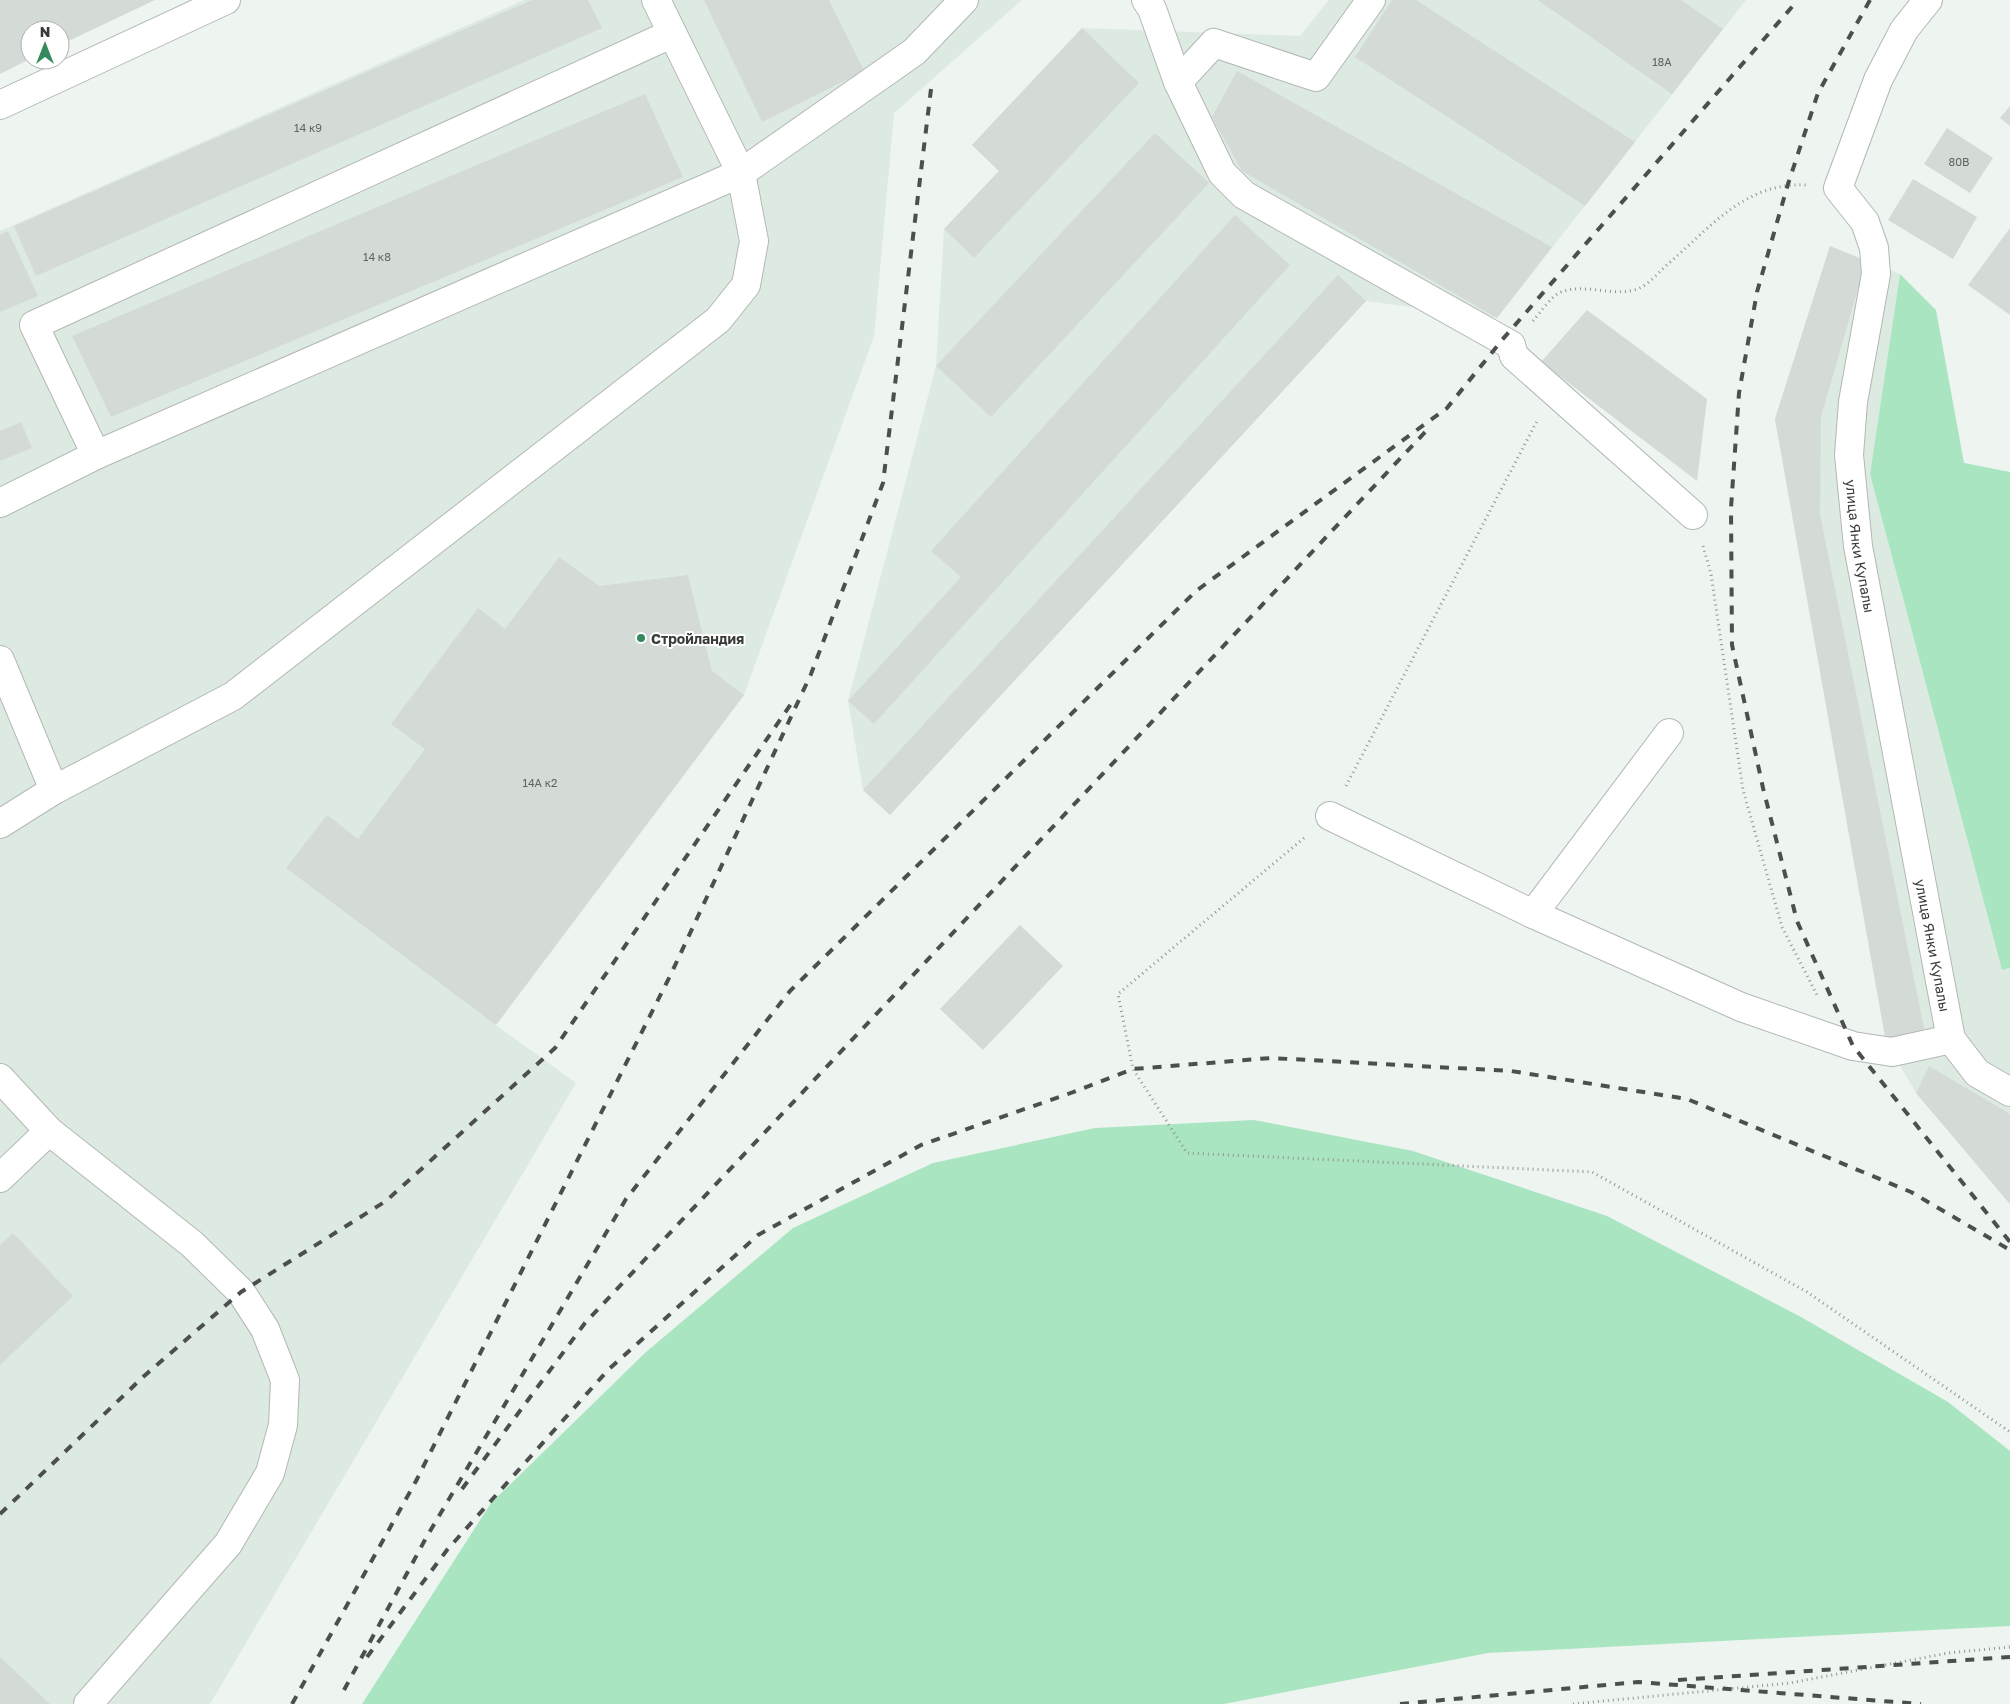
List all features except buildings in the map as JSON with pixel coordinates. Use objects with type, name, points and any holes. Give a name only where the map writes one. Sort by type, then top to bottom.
[{"type":"lane","points":[[0,105],[226,0]]},
{"type":"lane","points":[[0,824],[54,790],[233,696],[718,320],[746,284],[754,241],[741,173],[671,34],[656,0]]},
{"type":"lane","points":[[0,503],[96,455],[741,173],[914,52],[964,0]]},
{"type":"lane","points":[[1178,82],[1214,43],[1316,77],[1371,0]]},
{"type":"lane","points":[[1838,188],[1878,80],[1904,30],[1928,0]]},
{"type":"lane","points":[[1156,3],[1178,82],[1222,173],[1244,195],[1511,345],[1514,356],[1693,515]]},
{"type":"lane","points":[[96,455],[34,325],[671,34]]},
{"type":"lane","name":"улица Янки Купалы","points":[[1838,188],[1865,222],[1874,248],[1876,274],[1853,402],[1850,455],[1858,546],[1951,1039],[1977,1073],[2010,1092]]},
{"type":"lane","points":[[0,660],[54,790]]},
{"type":"lane","points":[[1533,914],[1669,733]]},
{"type":"lane","points":[[1330,816],[1533,914],[1742,1007],[1853,1046],[1892,1052],[1951,1039]]},
{"type":"lane","points":[[0,1078],[49,1131],[192,1244],[241,1292],[264,1329],[285,1380],[283,1425],[270,1473],[228,1544],[88,1704]]},
{"type":"lane","points":[[0,1178],[49,1131]]},
{"type":"path","points":[[1511,345],[1557,294],[1570,290],[1623,292],[1642,286],[1735,206],[1758,191],[1788,184],[1838,188]]},
{"type":"path","points":[[1553,391],[1330,816],[1118,994],[1133,1069],[1187,1153],[1592,1172],[1807,1292],[2010,1432]]},
{"type":"path","points":[[1693,515],[1712,574],[1742,790],[1782,927],[1821,1002]]},
{"type":"path","points":[[1573,1704],[1790,1683],[1948,1653],[2010,1647]]},
{"type":"shaded area","points":[[524,0],[1022,0],[894,113],[874,336],[744,695],[496,1025],[576,1083],[210,1704],[0,1704],[0,231]]},
{"type":"shaded area","points":[[1329,0],[1746,0],[1497,318],[1366,301],[890,815],[863,790],[848,701],[936,366],[944,229],[999,171],[972,145],[1082,28],[1300,36]]},
{"type":"shaded area","points":[[1830,246],[1900,274],[1870,474],[2002,970],[2010,968],[2010,1204],[1916,1093],[1886,1042],[1775,419]]},
{"type":"green space","points":[[1900,274],[1936,310],[1964,463],[2010,472],[2010,968],[2002,970],[1870,474]]},
{"type":"green space","points":[[1254,1120],[1413,1151],[1607,1216],[1801,1317],[1948,1402],[2010,1451],[2010,1626],[1488,1653],[1224,1704],[362,1704],[491,1503],[646,1352],[793,1228],[933,1163],[1095,1128]]},
{"type":"railway","points":[[344,1690],[426,1538],[626,1199],[790,991],[1196,591],[1447,408],[1502,340],[1798,0]]},
{"type":"railway","points":[[1870,0],[1818,93],[1788,184],[1757,292],[1739,393],[1731,508],[1732,645],[1763,788],[1797,921],[1853,1046],[2010,1242]]},
{"type":"railway","points":[[292,1704],[416,1481],[671,974],[811,674],[883,483],[931,89]]},
{"type":"railway","points":[[462,1489],[585,1323],[1429,428]]},
{"type":"railway","points":[[0,1514],[143,1377],[241,1292],[386,1201],[555,1048],[793,701]]},
{"type":"railway","points":[[367,1657],[447,1550],[608,1370],[758,1235],[921,1145],[1068,1094],[1133,1069],[1271,1058],[1511,1071],[1687,1099],[1911,1192],[2010,1250]]},
{"type":"railway","points":[[1678,1680],[2010,1657]]},
{"type":"railway","points":[[1400,1704],[1638,1682],[1921,1704]]},
{"type":"place","name":"Стройландия","points":[[641,638]]}]
